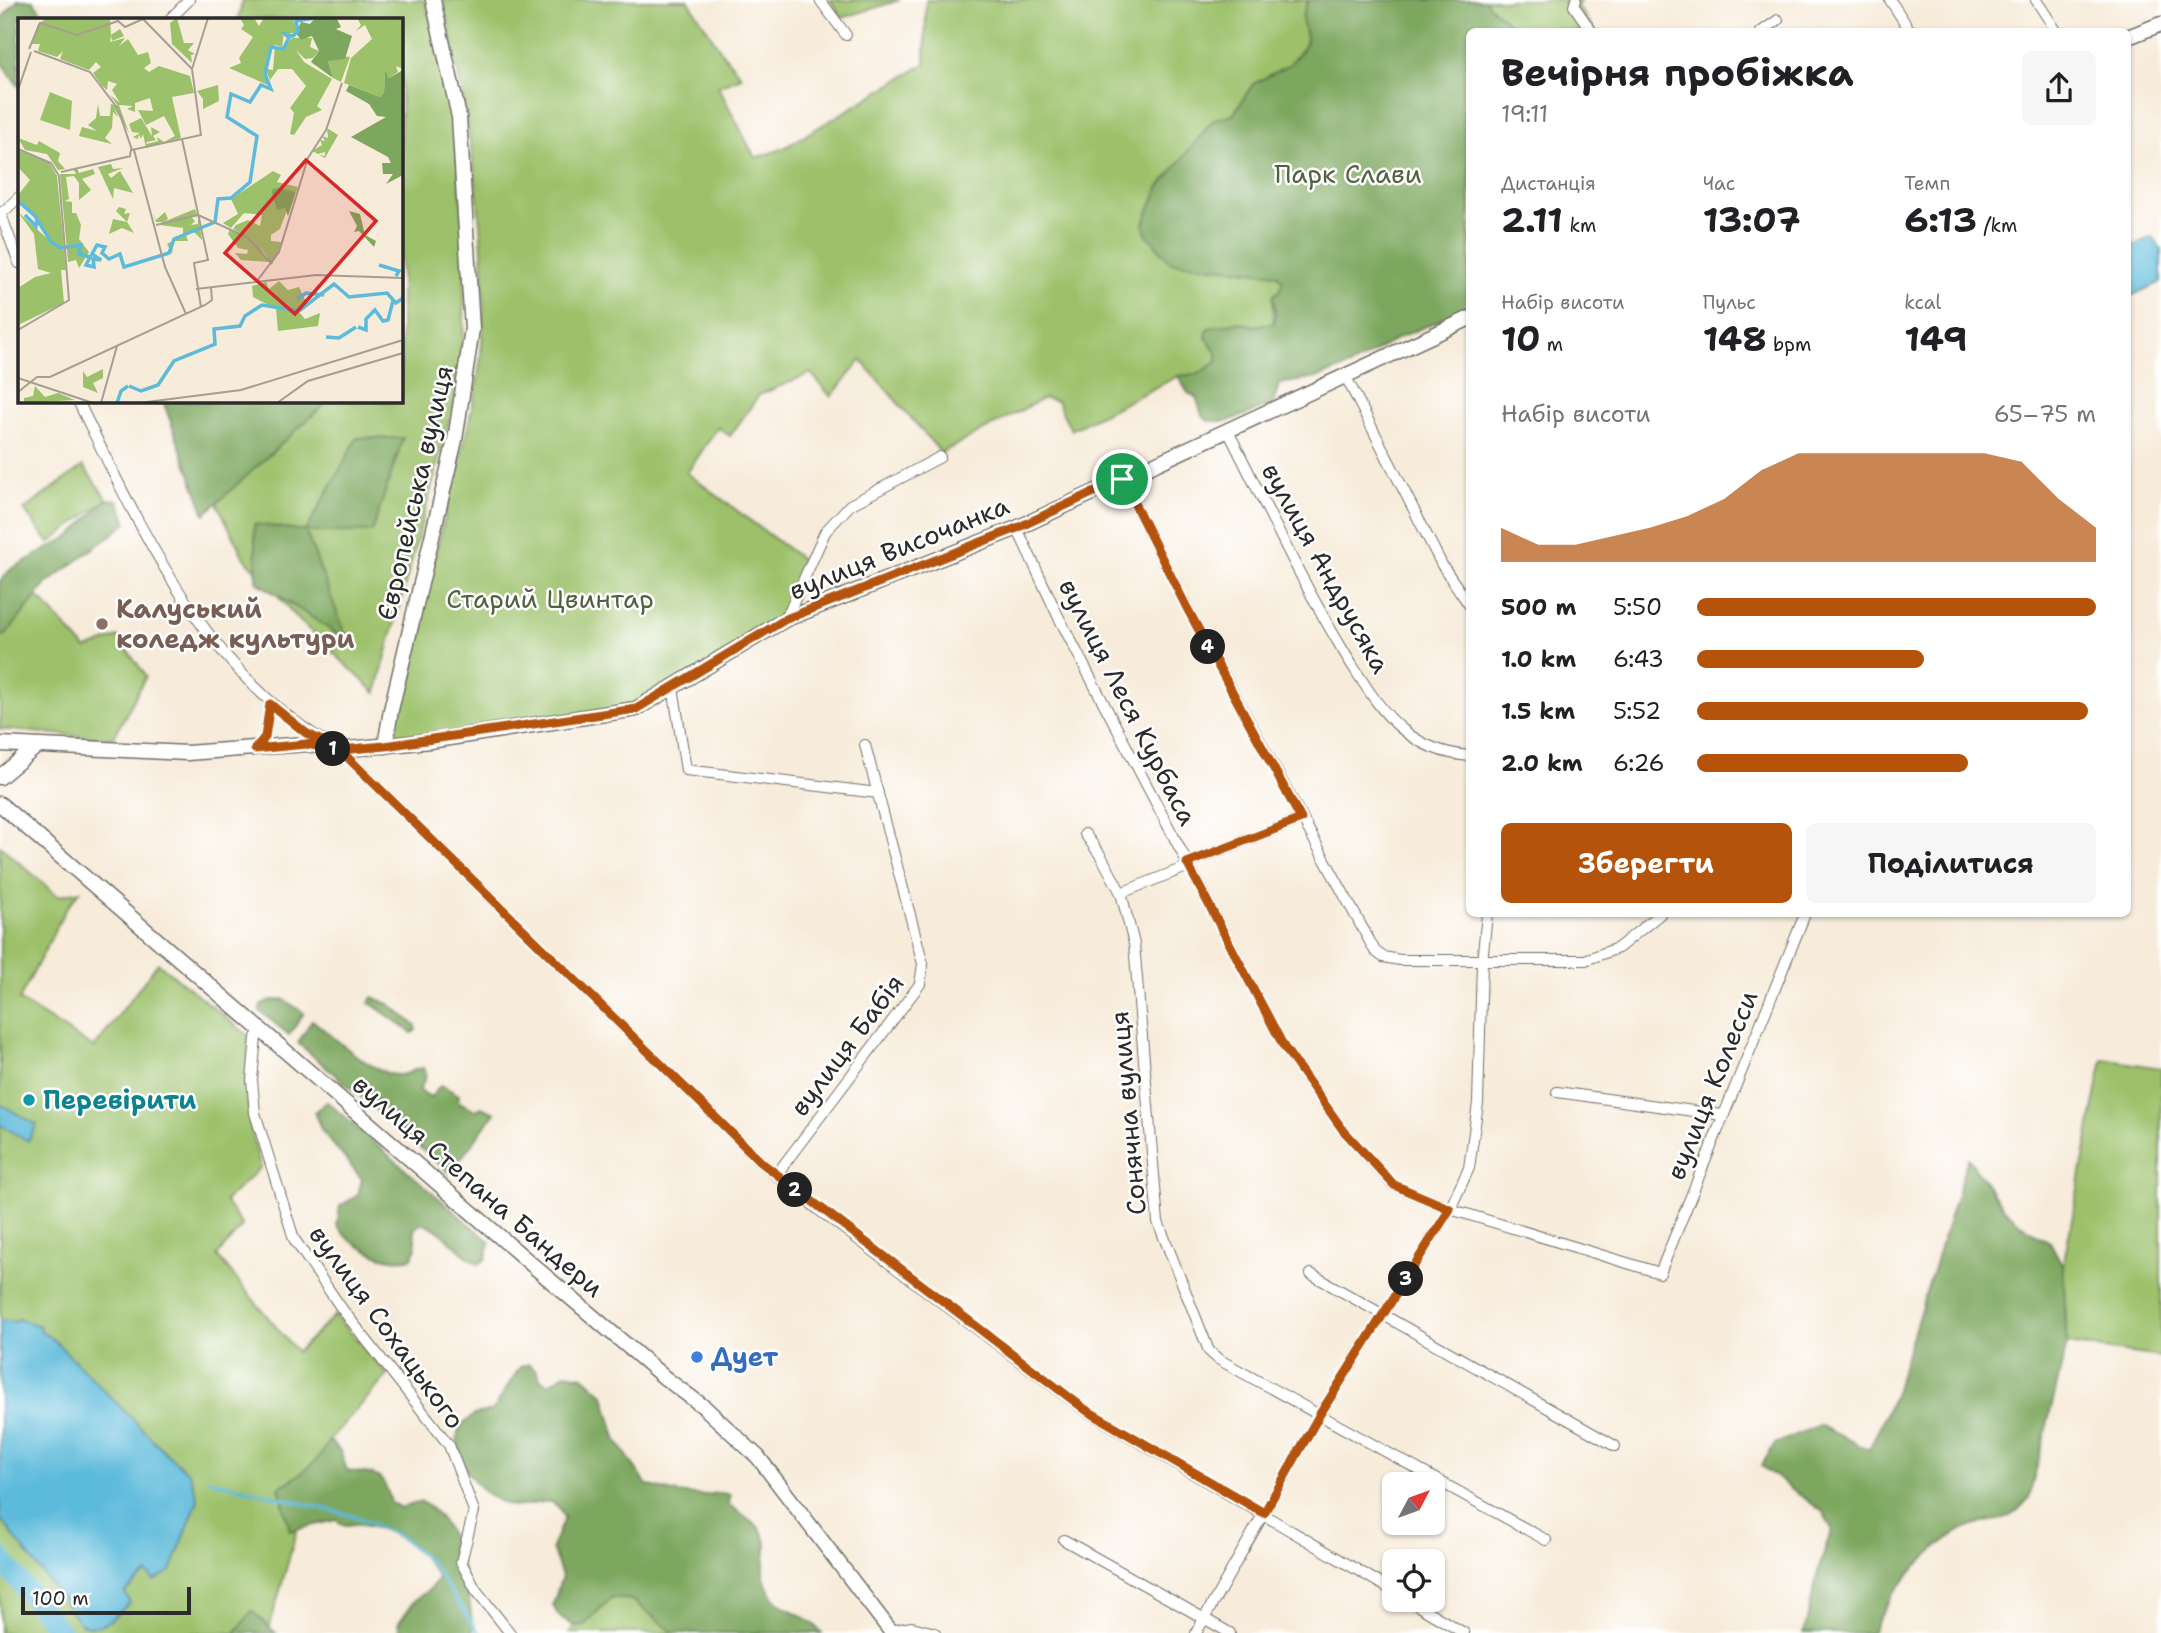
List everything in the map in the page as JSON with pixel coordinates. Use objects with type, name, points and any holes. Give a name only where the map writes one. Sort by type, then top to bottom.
[{"type":"street","points":[[171,18],[189,0]]},
{"type":"street","name":"Європейська вулиця","points":[[385,746],[391,710],[455,440],[472,329],[459,117],[433,0]]},
{"type":"street","points":[[820,0],[846,35]]},
{"type":"street","points":[[1576,0],[1574,6],[1589,28]]},
{"type":"street","points":[[1890,0],[1908,28]]},
{"type":"street","points":[[2036,0],[2054,28]]},
{"type":"street","points":[[1766,28],[1777,20]]},
{"type":"street","points":[[2131,36],[2161,24]]},
{"type":"street","points":[[18,198],[0,213],[18,260]]},
{"type":"street","name":"вулиця Височанка","points":[[0,744],[187,753],[306,744],[340,750],[385,746],[636,709],[786,619],[1017,528],[1466,320]]},
{"type":"street","points":[[1345,375],[1441,565],[1466,600]]},
{"type":"street","points":[[78,402],[117,480],[173,581],[219,647],[270,704],[306,733],[340,750],[776,1175],[1086,1410],[1382,1584]]},
{"type":"street","name":"вулиця Андрусяка","points":[[1227,429],[1327,625],[1369,692],[1399,727],[1421,744],[1449,754],[1466,756]]},
{"type":"street","points":[[786,619],[825,532],[850,505],[940,457]]},
{"type":"street","points":[[1122,479],[1187,608],[1375,951],[1383,957],[1400,960],[1585,960],[1618,948],[1656,917]]},
{"type":"street","name":"вулиця Леся Курбаса","points":[[1017,528],[1058,616],[1284,1047],[1343,1130],[1394,1185],[1450,1209],[1660,1273]]},
{"type":"street","points":[[673,687],[687,770],[878,793],[865,745]]},
{"type":"street","points":[[255,749],[265,737],[270,704]]},
{"type":"street","points":[[0,777],[36,747]]},
{"type":"street","name":"вулиця Бабія","points":[[776,1175],[920,984],[923,976],[923,964],[878,793]]},
{"type":"street","name":"вулиця Степана Бандери","points":[[0,804],[665,1378],[704,1407],[758,1457],[891,1632]]},
{"type":"street","points":[[1121,893],[1301,819]]},
{"type":"street","name":"Сонячна вулиця","points":[[1085,834],[1101,856],[1121,893],[1134,944],[1158,1222],[1209,1351],[1218,1359],[1546,1540]]},
{"type":"street","points":[[1196,1633],[1320,1414],[1450,1209],[1469,1168],[1478,1103],[1482,962],[1487,917]]},
{"type":"street","name":"вулиця Колесси","points":[[1660,1273],[1804,917]]},
{"type":"street","name":"вулиця Сохацького","points":[[261,1031],[256,1037],[252,1080],[255,1114],[268,1163],[294,1239],[342,1309],[449,1445],[474,1511],[461,1562],[476,1590],[510,1633]]},
{"type":"street","points":[[1557,1092],[1722,1115]]},
{"type":"street","points":[[1311,1275],[1615,1446]]},
{"type":"street","points":[[1064,1541],[1230,1633]]},
{"type":"street","points":[[1428,1612],[1464,1633]]},
{"type":"street","points":[[891,1632],[912,1627],[935,1633]]},
{"type":"green space","points":[[18,0],[33,0],[45,18],[18,18],[18,86],[0,61],[0,20]]},
{"type":"green space","points":[[243,0],[425,0],[450,101],[460,182],[464,249],[464,317],[459,384],[376,693],[299,620],[243,556],[167,402],[402,402],[402,18],[238,18]]},
{"type":"green space","name":"Старий Цвинтар","points":[[443,0],[688,0],[723,54],[742,77],[718,86],[755,158],[782,149],[925,64],[926,0],[1308,0],[1302,18],[1307,42],[1289,65],[1253,84],[1233,115],[1170,262],[1277,274],[1283,281],[1280,290],[1273,296],[1274,324],[1255,326],[1237,322],[1206,337],[1217,353],[1217,362],[1198,374],[1178,376],[1071,430],[1057,401],[1044,398],[941,453],[861,360],[831,397],[811,373],[759,395],[730,436],[718,427],[687,473],[804,561],[786,619],[636,709],[385,746],[468,424],[482,343],[483,258],[474,170]]},
{"type":"green space","points":[[830,0],[900,0],[842,18]]},
{"type":"green space","name":"Парк Слави","points":[[1308,0],[1486,0],[1488,5],[1515,28],[1466,28],[1466,312],[1400,337],[1352,365],[1316,378],[1279,384],[1273,405],[1228,421],[1208,421],[1202,415],[1196,397],[1188,393],[1178,376],[1198,374],[1217,362],[1217,353],[1206,337],[1208,328],[1237,322],[1255,326],[1274,323],[1276,314],[1273,296],[1280,290],[1283,281],[1277,274],[1170,262],[1145,232],[1144,223],[1158,189],[1214,119],[1233,115],[1253,84],[1289,65],[1302,50],[1307,42],[1302,18]]},
{"type":"green space","points":[[1486,0],[1580,0],[1578,7],[1593,28],[1515,28],[1488,5]]},
{"type":"green space","points":[[163,402],[327,402],[205,514]]},
{"type":"green space","points":[[357,438],[403,438],[372,532],[306,532],[348,641],[257,582],[254,524],[306,531]]},
{"type":"green space","points":[[83,466],[107,499],[49,543],[24,510]]},
{"type":"green space","points":[[107,499],[118,500],[127,523],[46,584],[6,635],[0,636],[0,581],[11,569],[71,536]]},
{"type":"green space","points":[[31,589],[86,649],[118,637],[146,676],[113,739],[0,729],[0,634]]},
{"type":"green space","points":[[0,846],[58,896],[80,891],[66,909],[19,1000],[94,1048],[158,963],[249,1036],[247,1102],[261,1167],[225,1201],[242,1226],[217,1256],[297,1352],[335,1315],[388,1375],[329,1440],[302,1512],[268,1633],[0,1633]]},
{"type":"green space","points":[[373,997],[391,1005],[416,1026],[416,1030],[412,1033],[369,1002]]},
{"type":"green space","points":[[283,999],[304,1013],[289,1035],[260,1011],[260,1006],[268,1001]]},
{"type":"green space","points":[[312,1020],[364,1061],[387,1073],[401,1075],[423,1068],[426,1076],[419,1091],[431,1097],[441,1085],[459,1095],[458,1101],[476,1111],[481,1107],[495,1113],[450,1173],[298,1043]]},
{"type":"green space","points":[[2103,1059],[2161,1068],[2161,1357],[2067,1344],[2063,1266]]},
{"type":"green space","points":[[327,1102],[490,1242],[486,1259],[479,1264],[471,1260],[444,1235],[421,1223],[414,1229],[416,1248],[412,1258],[392,1259],[381,1256],[361,1247],[344,1234],[337,1226],[340,1206],[358,1195],[362,1179],[322,1131],[314,1112]]},
{"type":"green space","points":[[1968,1158],[2006,1211],[2027,1229],[2050,1242],[2063,1266],[2067,1344],[2029,1498],[2004,1519],[1975,1524],[1936,1548],[1898,1588],[1872,1633],[1804,1633],[1819,1567],[1832,1529],[1823,1512],[1761,1466],[1775,1444],[1819,1425],[1869,1450],[1894,1395]]},
{"type":"green space","points":[[529,1364],[537,1371],[541,1380],[549,1384],[566,1373],[583,1376],[604,1395],[617,1441],[647,1485],[689,1495],[730,1495],[728,1504],[762,1532],[766,1547],[765,1579],[775,1599],[816,1626],[822,1633],[674,1633],[632,1600],[612,1597],[584,1625],[574,1626],[558,1615],[553,1605],[562,1576],[552,1548],[564,1518],[561,1510],[550,1502],[512,1506],[489,1495],[470,1476],[459,1452],[457,1440],[459,1428],[474,1415],[493,1410],[520,1367]]},
{"type":"green space","points":[[329,1440],[341,1452],[347,1471],[377,1476],[385,1485],[391,1503],[401,1508],[421,1502],[445,1525],[460,1560],[473,1633],[401,1633],[398,1624],[415,1600],[430,1589],[438,1578],[421,1554],[398,1537],[371,1527],[343,1525],[336,1520],[290,1531],[279,1487],[308,1467],[321,1454]]},
{"type":"green space","points":[[611,1597],[632,1600],[674,1633],[569,1633],[574,1626],[584,1625]]},
{"type":"green space","points":[[252,1611],[276,1633],[235,1633]]},
{"type":"water","points":[[2152,237],[2161,248],[2161,282],[2131,296],[2131,247]]},
{"type":"water","points":[[0,1104],[37,1125],[28,1141],[0,1125]]},
{"type":"water","points":[[19,1319],[40,1326],[41,1331],[55,1341],[189,1473],[198,1500],[171,1571],[154,1581],[147,1573],[125,1592],[130,1602],[114,1617],[96,1626],[81,1624],[0,1518],[0,1320],[14,1322]]},
{"type":"waterway","points":[[209,1480],[357,1517],[401,1537],[430,1562],[479,1633]]},
{"type":"waterway","points":[[0,1557],[61,1633]]},
{"type":"place","name":"Калуський коледж культури","points":[[102,624]]},
{"type":"place","name":"Перевірити","points":[[29,1100]]},
{"type":"place","name":"Дует","points":[[697,1357]]},
{"type":"route","points":[[1122,479],[1017,528],[786,619],[636,709],[385,746],[340,750],[306,744],[255,749],[265,737],[270,704],[306,733],[340,750],[762,1163],[819,1210],[1086,1410],[1264,1513],[1320,1414],[1450,1209],[1394,1185],[1343,1130],[1284,1047],[1187,863],[1301,819],[1187,608],[1122,479]]}]
